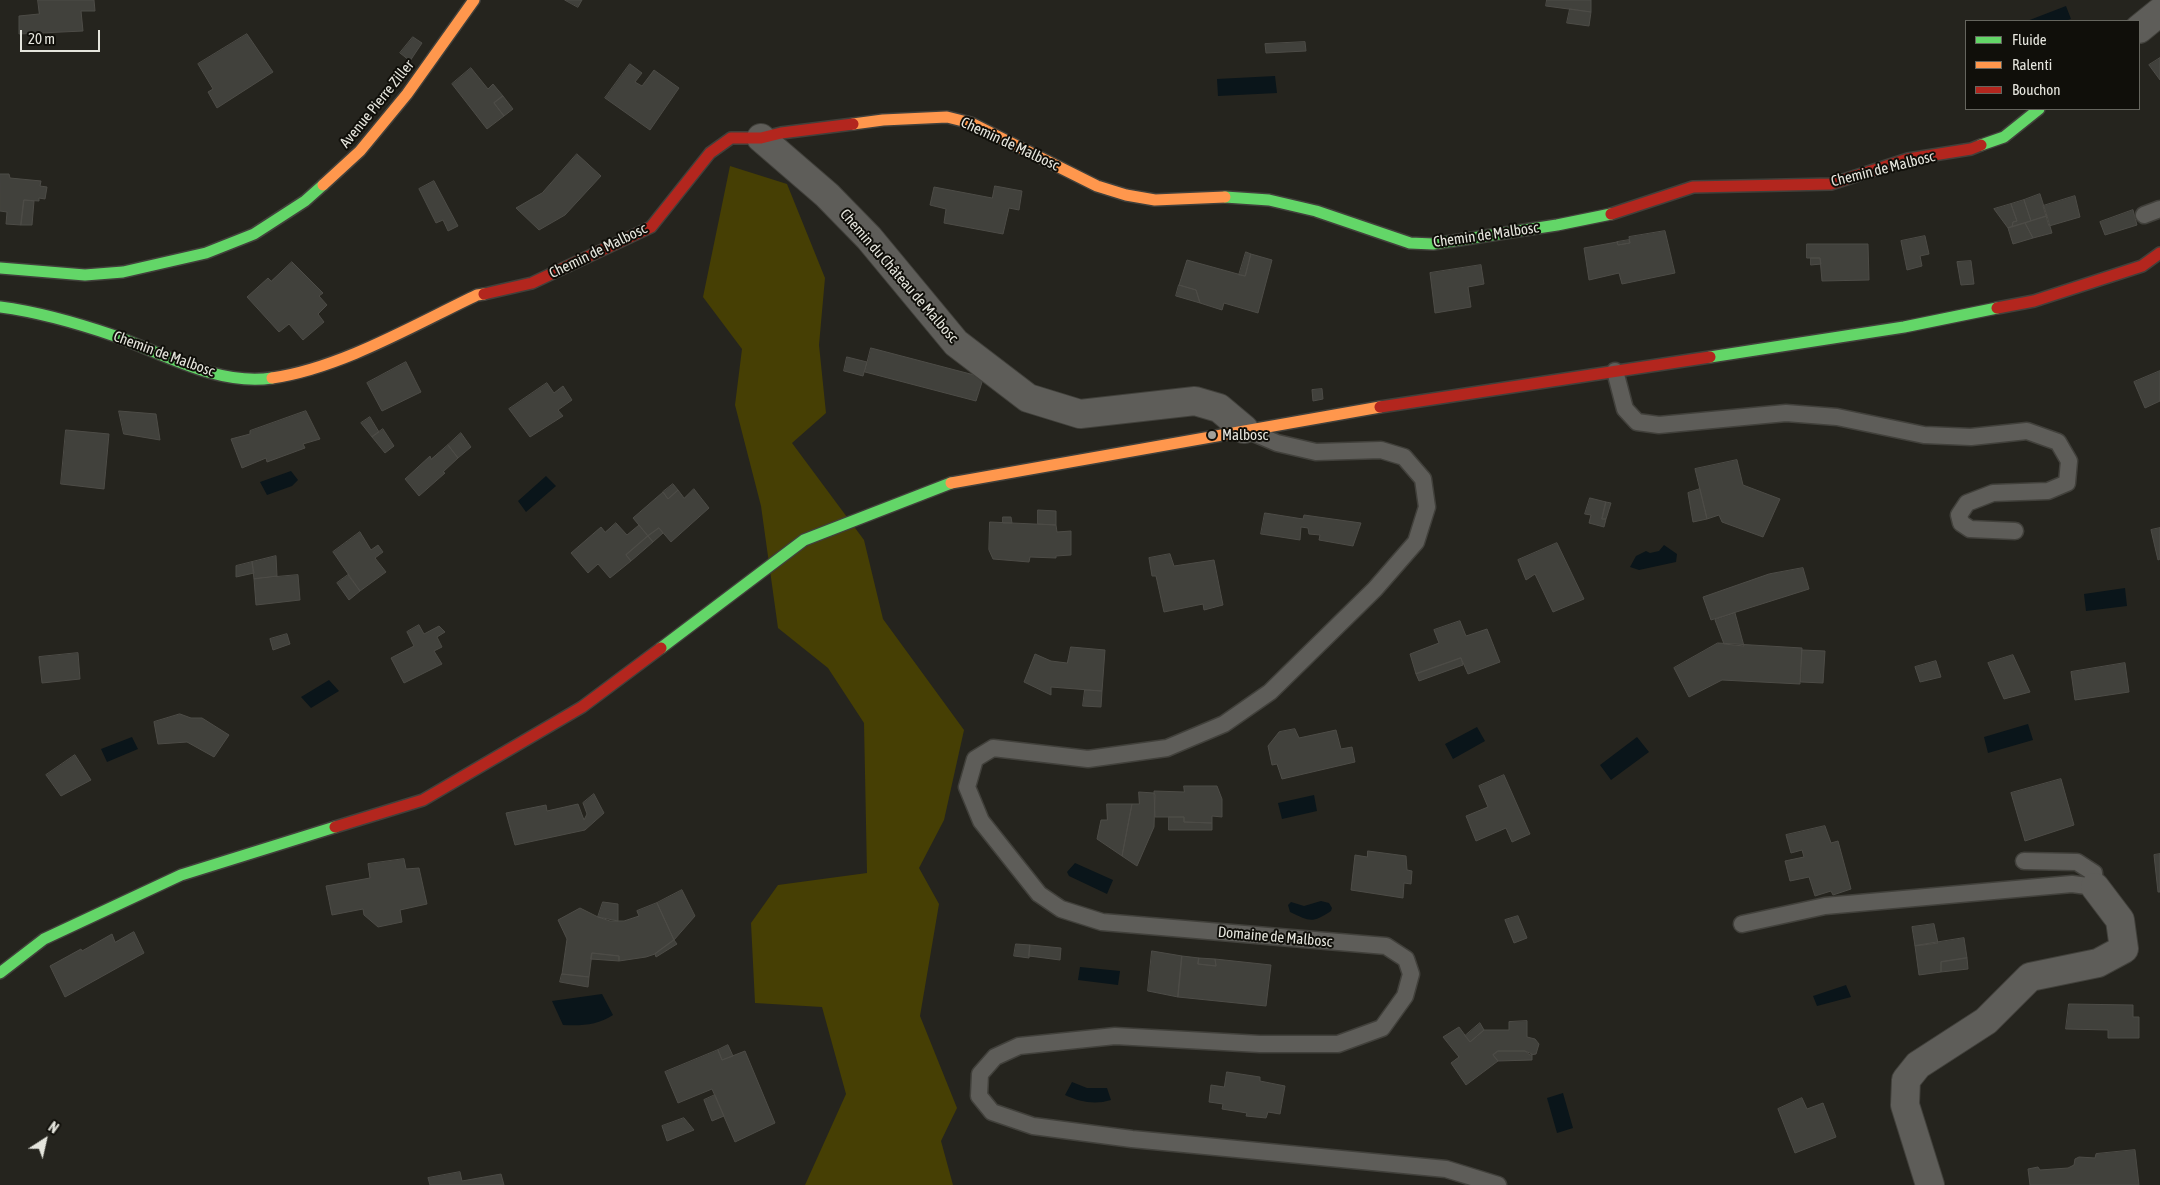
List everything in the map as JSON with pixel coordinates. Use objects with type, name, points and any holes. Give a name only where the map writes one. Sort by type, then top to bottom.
[{"type":"main road","name":"Avenue Pierre Ziller","points":[[0,268],[85,275],[123,272],[206,253],[254,234],[305,201],[360,151],[407,94],[474,0]]},
{"type":"main road","name":"Chemin de Malbosc","points":[[0,307],[36,312],[114,336],[208,372],[254,381],[288,376],[347,357],[477,295],[532,283],[651,227],[710,153],[731,138],[761,138],[781,133],[883,120],[947,117],[971,123],[1097,186],[1126,195],[1155,200],[1238,197],[1269,200],[1316,211],[1410,243],[1433,244],[1557,225],[1623,211],[1693,187],[1831,184],[1908,159],[1972,149],[2004,137],[2038,110]]},
{"type":"main road","points":[[0,973],[44,939],[181,875],[423,800],[582,707],[804,540],[944,484],[1244,429],[1615,370],[1904,327],[2034,301],[2142,266],[2160,253]]},
{"type":"street","points":[[2140,29],[2160,12]]},
{"type":"street","name":"Chemin du Château de Malbosc","points":[[761,138],[827,195],[869,238],[956,343],[1028,398],[1080,414],[1195,401],[1219,408],[1244,429]]},
{"type":"street","points":[[1930,1185],[1905,1105],[1906,1080],[1918,1065],[1986,1021],[2030,977],[2098,963],[2124,949],[2120,920],[2095,887]]},
{"type":"lane","points":[[2144,215],[2160,209]]},
{"type":"lane","points":[[1615,370],[1625,409],[1637,422],[1659,425],[1786,413],[1837,416],[1924,435],[1971,437],[2027,431],[2058,442],[2069,461],[2067,483],[2048,490],[1993,493],[1967,503],[1958,515],[1960,523],[1970,529],[2016,531]]},
{"type":"lane","name":"Domaine de Malbosc","points":[[1244,429],[1278,443],[1316,452],[1381,450],[1404,458],[1423,479],[1427,507],[1416,542],[1375,589],[1270,692],[1224,724],[1167,748],[1088,759],[993,748],[975,758],[967,787],[981,821],[1039,894],[1061,909],[1102,922],[1386,946],[1406,959],[1411,974],[1405,996],[1382,1028],[1338,1044],[1260,1044],[1115,1036],[1019,1046],[995,1057],[980,1074],[980,1096],[992,1112],[1034,1126],[1132,1139],[1446,1169],[1498,1185]]},
{"type":"lane","points":[[1742,924],[1825,906],[2072,884],[2095,887],[2094,873],[2077,862],[2024,861]]},
{"type":"shaded area","points":[[2066,6],[2071,19],[2068,20],[2030,20]]},
{"type":"shaded area","points":[[1275,76],[1277,93],[1218,96],[1217,79]]},
{"type":"shaded area","points":[[730,166],[787,184],[825,278],[819,345],[826,413],[792,443],[864,540],[883,619],[964,730],[944,820],[919,868],[939,904],[920,1016],[957,1108],[941,1141],[953,1185],[805,1185],[846,1094],[822,1007],[755,1003],[751,923],[778,885],[867,873],[864,723],[828,668],[778,628],[761,506],[735,405],[742,349],[703,297]]},
{"type":"shaded area","points":[[291,471],[298,480],[292,486],[267,495],[260,482]]},
{"type":"shaded area","points":[[546,476],[556,486],[526,512],[518,501]]},
{"type":"shaded area","points":[[1664,545],[1677,554],[1676,562],[1639,570],[1630,567],[1636,556],[1646,551],[1650,553],[1659,551]]},
{"type":"shaded area","points":[[2125,588],[2127,606],[2086,611],[2084,594]]},
{"type":"shaded area","points":[[329,680],[339,691],[311,708],[301,697]]},
{"type":"shaded area","points":[[2028,724],[2033,740],[1988,753],[1984,737]]},
{"type":"shaded area","points":[[1477,727],[1485,741],[1453,759],[1445,744]]},
{"type":"shaded area","points":[[132,737],[138,749],[107,762],[101,749]]},
{"type":"shaded area","points":[[1637,737],[1649,752],[1611,780],[1600,765]]},
{"type":"shaded area","points":[[1314,795],[1317,811],[1282,819],[1278,803]]},
{"type":"shaded area","points":[[1075,863],[1113,880],[1107,894],[1069,876],[1067,872]]},
{"type":"shaded area","points":[[1321,901],[1329,903],[1332,908],[1331,911],[1319,918],[1310,920],[1290,912],[1288,905],[1291,902],[1304,906]]},
{"type":"shaded area","points":[[1080,967],[1120,971],[1118,985],[1078,980]]},
{"type":"shaded area","points":[[1846,985],[1851,997],[1817,1006],[1813,996]]},
{"type":"shaded area","points":[[602,994],[613,1015],[602,1021],[590,1024],[563,1025],[552,1001]]},
{"type":"shaded area","points":[[1072,1082],[1087,1088],[1107,1088],[1111,1100],[1088,1102],[1065,1095]]},
{"type":"shaded area","points":[[1563,1093],[1573,1128],[1557,1133],[1547,1098]]},
{"type":"building","points":[[38,0],[94,0],[95,11],[81,11],[83,31],[19,34],[19,16],[39,14]]},
{"type":"building","points":[[565,0],[582,0],[578,7]]},
{"type":"building","points":[[1547,0],[1591,0],[1591,12],[1546,6]]},
{"type":"building","points":[[1570,9],[1591,12],[1589,26],[1567,23]]},
{"type":"building","points":[[247,34],[273,72],[217,108],[208,92],[213,89],[198,64]]},
{"type":"building","points":[[413,37],[422,43],[410,61],[400,53]]},
{"type":"building","points":[[1305,42],[1306,51],[1266,53],[1265,44]]},
{"type":"building","points":[[2160,58],[2160,80],[2149,65]]},
{"type":"building","points":[[630,64],[642,73],[635,82],[642,86],[654,70],[679,88],[650,130],[605,98]]},
{"type":"building","points":[[471,68],[488,89],[493,84],[503,96],[494,103],[504,116],[487,129],[452,84]]},
{"type":"building","points":[[503,96],[513,109],[504,116],[494,103]]},
{"type":"building","points":[[577,154],[601,176],[565,215],[539,230],[516,208],[542,193]]},
{"type":"building","points":[[0,174],[9,174],[10,178],[41,181],[40,186],[47,187],[45,199],[39,198],[39,201],[24,200],[21,225],[6,224],[7,212],[0,211]]},
{"type":"building","points":[[434,181],[458,226],[448,231],[443,220],[436,223],[419,189]]},
{"type":"building","points":[[995,186],[1022,191],[1019,210],[1009,208],[1003,234],[944,223],[946,209],[930,205],[934,187],[992,198]]},
{"type":"building","points":[[2040,194],[2047,216],[2031,221],[2024,200]]},
{"type":"building","points":[[2075,196],[2080,217],[2049,226],[2043,206]]},
{"type":"building","points":[[24,200],[34,201],[32,225],[21,225]]},
{"type":"building","points":[[2024,200],[2031,221],[2012,227],[2013,222],[2017,221],[2011,204]]},
{"type":"building","points":[[2011,204],[2017,221],[2013,222],[2012,227],[2008,228],[1994,209]]},
{"type":"building","points":[[2133,210],[2137,225],[2105,235],[2100,222]]},
{"type":"building","points":[[2047,216],[2052,233],[2033,238],[2025,223]]},
{"type":"building","points":[[2025,223],[2033,238],[2013,244],[2008,228]]},
{"type":"building","points":[[1665,231],[1675,273],[1622,284],[1619,273],[1589,280],[1584,248],[1617,242],[1618,245],[1630,243],[1629,237]]},
{"type":"building","points":[[1925,236],[1929,254],[1920,256],[1922,266],[1907,270],[1901,241]]},
{"type":"building","points":[[1629,240],[1630,243],[1618,245],[1617,242]]},
{"type":"building","points":[[1807,244],[1868,244],[1869,280],[1822,281],[1820,258],[1807,258]]},
{"type":"building","points":[[1246,252],[1251,254],[1245,276],[1239,275]]},
{"type":"building","points":[[1251,254],[1272,260],[1258,313],[1224,303],[1222,310],[1200,303],[1196,290],[1179,285],[1187,260],[1245,276]]},
{"type":"building","points":[[1811,258],[1820,258],[1821,264],[1811,265]]},
{"type":"building","points":[[1971,261],[1974,284],[1961,285],[1957,262]]},
{"type":"building","points":[[292,262],[323,293],[319,296],[327,305],[318,314],[324,322],[303,340],[289,324],[279,332],[247,297],[268,278],[271,281]]},
{"type":"building","points":[[1481,265],[1484,284],[1468,287],[1471,307],[1435,313],[1430,273]]},
{"type":"building","points":[[1179,285],[1196,290],[1200,303],[1176,296]]},
{"type":"building","points":[[871,348],[978,376],[983,379],[976,401],[865,372]]},
{"type":"building","points":[[847,357],[867,362],[863,376],[844,371]]},
{"type":"building","points":[[406,362],[421,392],[382,411],[367,383]]},
{"type":"building","points":[[2160,371],[2160,401],[2145,408],[2134,382]]},
{"type":"building","points":[[547,383],[554,393],[563,386],[572,400],[558,410],[563,416],[530,437],[509,409]]},
{"type":"building","points":[[1322,389],[1323,399],[1313,401],[1312,390]]},
{"type":"building","points":[[119,411],[156,414],[160,440],[124,434]]},
{"type":"building","points":[[306,411],[320,439],[303,444],[305,448],[267,462],[266,458],[242,468],[231,439],[250,434],[250,431]]},
{"type":"building","points":[[370,417],[379,432],[372,437],[361,423]]},
{"type":"building","points":[[383,429],[394,446],[385,453],[372,437]]},
{"type":"building","points":[[66,430],[109,434],[104,489],[61,484]]},
{"type":"building","points":[[461,433],[471,447],[458,458],[448,445]]},
{"type":"building","points":[[448,445],[458,458],[443,472],[445,473],[419,496],[405,479],[430,456],[431,459]]},
{"type":"building","points":[[1737,460],[1743,485],[1780,499],[1763,537],[1722,522],[1719,515],[1707,519],[1695,469]]},
{"type":"building","points":[[673,484],[678,490],[668,499],[663,492]]},
{"type":"building","points":[[694,489],[709,508],[671,542],[659,528],[648,536],[633,518],[663,492],[668,499],[678,490],[684,498]]},
{"type":"building","points":[[1700,489],[1707,519],[1693,522],[1688,493]]},
{"type":"building","points":[[1590,498],[1606,502],[1602,519],[1606,519],[1604,527],[1589,523],[1591,515],[1585,514]]},
{"type":"building","points":[[1606,502],[1611,503],[1606,519],[1602,519]]},
{"type":"building","points":[[1038,510],[1056,511],[1056,525],[1038,524]]},
{"type":"building","points":[[1265,513],[1303,519],[1304,515],[1361,523],[1353,546],[1319,540],[1320,535],[1309,534],[1308,528],[1301,527],[1300,540],[1261,534]]},
{"type":"building","points":[[1003,517],[1011,517],[1012,523],[1003,523]]},
{"type":"building","points":[[990,522],[1056,525],[1057,532],[1071,531],[1071,555],[1056,556],[1056,558],[1030,557],[1029,562],[993,559],[989,550]]},
{"type":"building","points":[[616,523],[627,535],[639,525],[648,536],[626,555],[631,561],[610,578],[598,564],[588,573],[571,553],[601,527],[605,532]]},
{"type":"building","points":[[659,528],[663,533],[653,542],[648,536]]},
{"type":"building","points":[[2160,528],[2160,559],[2158,560],[2151,530]]},
{"type":"building","points":[[360,532],[371,550],[378,545],[383,552],[375,558],[386,572],[360,591],[333,552]]},
{"type":"building","points":[[648,536],[653,542],[631,561],[626,555]]},
{"type":"building","points":[[1557,543],[1584,599],[1553,612],[1535,574],[1526,580],[1518,560]]},
{"type":"building","points":[[1170,554],[1174,566],[1214,560],[1223,605],[1204,610],[1203,604],[1164,612],[1156,576],[1152,576],[1149,558]]},
{"type":"building","points":[[276,556],[277,576],[254,579],[252,562]]},
{"type":"building","points":[[252,562],[254,573],[236,577],[236,566]]},
{"type":"building","points":[[1803,568],[1809,589],[1711,620],[1703,597],[1769,574]]},
{"type":"building","points":[[298,575],[300,600],[256,605],[254,579]]},
{"type":"building","points":[[348,575],[360,591],[349,600],[337,583]]},
{"type":"building","points":[[1735,613],[1744,646],[1724,644],[1715,620]]},
{"type":"building","points":[[1460,621],[1466,636],[1487,629],[1500,662],[1468,674],[1461,658],[1416,674],[1410,654],[1439,643],[1434,630]]},
{"type":"building","points":[[419,625],[424,634],[439,626],[445,632],[437,637],[442,647],[434,651],[442,664],[404,683],[391,658],[414,646],[407,632]]},
{"type":"building","points":[[287,634],[290,644],[273,650],[270,639]]},
{"type":"building","points":[[1718,643],[1802,648],[1800,684],[1722,680],[1689,697],[1674,668]]},
{"type":"building","points":[[1071,647],[1105,650],[1102,691],[1051,687],[1051,695],[1024,682],[1035,654],[1051,661],[1067,663]]},
{"type":"building","points":[[1802,650],[1825,651],[1823,683],[1801,682]]},
{"type":"building","points":[[78,653],[80,679],[42,683],[39,657]]},
{"type":"building","points":[[2013,655],[2030,692],[2004,699],[1988,663]]},
{"type":"building","points":[[1461,658],[1463,665],[1419,681],[1416,674]]},
{"type":"building","points":[[1936,661],[1941,677],[1920,682],[1915,667]]},
{"type":"building","points":[[2125,663],[2129,692],[2075,700],[2071,672]]},
{"type":"building","points":[[1085,690],[1102,691],[1101,707],[1083,706]]},
{"type":"building","points":[[180,714],[191,718],[202,718],[229,735],[214,757],[187,742],[158,744],[154,722]]},
{"type":"building","points":[[1295,729],[1299,738],[1336,730],[1341,749],[1352,747],[1355,762],[1282,779],[1277,764],[1272,765],[1268,746],[1279,732]]},
{"type":"building","points":[[75,755],[91,780],[61,796],[46,775]]},
{"type":"building","points":[[1504,775],[1530,834],[1512,842],[1506,828],[1476,841],[1466,816],[1488,807],[1479,786]]},
{"type":"building","points":[[2061,779],[2074,825],[2025,841],[2011,793]]},
{"type":"building","points":[[1184,786],[1217,786],[1222,799],[1222,817],[1212,816],[1212,823],[1184,822],[1184,817],[1155,817],[1154,791],[1184,792]]},
{"type":"building","points":[[1139,792],[1154,793],[1155,795],[1154,827],[1137,866],[1122,856],[1132,804],[1139,804]]},
{"type":"building","points":[[594,794],[604,813],[585,830],[515,845],[506,813],[546,805],[547,811],[578,804],[584,820],[587,814],[583,803]]},
{"type":"building","points":[[1107,804],[1132,804],[1122,856],[1097,839],[1101,820],[1107,820]]},
{"type":"building","points":[[1169,817],[1184,817],[1184,822],[1212,823],[1212,830],[1169,830]]},
{"type":"building","points":[[1825,826],[1831,843],[1838,841],[1851,889],[1833,895],[1831,891],[1815,896],[1809,877],[1790,881],[1785,861],[1804,857],[1802,850],[1791,853],[1786,835]]},
{"type":"building","points":[[1368,851],[1406,856],[1407,870],[1412,871],[1411,884],[1404,883],[1403,898],[1351,890],[1355,855],[1367,857]]},
{"type":"building","points":[[2160,854],[2160,892],[2158,892],[2154,855]]},
{"type":"building","points":[[404,859],[406,869],[419,868],[427,904],[400,910],[402,922],[378,927],[364,915],[363,909],[332,915],[326,886],[370,878],[368,864]]},
{"type":"building","points":[[682,890],[695,916],[674,940],[657,903]]},
{"type":"building","points":[[603,902],[618,904],[618,921],[598,917]]},
{"type":"building","points":[[657,903],[674,940],[655,954],[646,957],[619,961],[619,956],[592,953],[589,977],[562,974],[567,939],[558,920],[580,908],[610,921],[624,921],[639,916],[637,911]]},
{"type":"building","points":[[1518,916],[1527,938],[1514,943],[1505,920]]},
{"type":"building","points":[[1934,924],[1938,943],[1915,946],[1912,927]]},
{"type":"building","points":[[134,932],[144,953],[65,997],[50,966],[112,934],[115,942]]},
{"type":"building","points":[[1964,938],[1967,958],[1941,962],[1941,972],[1919,975],[1915,946]]},
{"type":"building","points":[[674,940],[677,944],[656,957],[655,954]]},
{"type":"building","points":[[1016,944],[1030,945],[1029,958],[1014,956]]},
{"type":"building","points":[[1030,945],[1061,948],[1060,960],[1029,956]]},
{"type":"building","points":[[1152,951],[1182,956],[1178,997],[1148,991]]},
{"type":"building","points":[[592,953],[619,956],[619,961],[591,959]]},
{"type":"building","points":[[1182,956],[1199,958],[1198,964],[1216,966],[1215,959],[1271,965],[1266,1006],[1178,997]]},
{"type":"building","points":[[1199,958],[1215,959],[1216,966],[1198,964]]},
{"type":"building","points":[[1967,958],[1968,969],[1941,972],[1941,962]]},
{"type":"building","points":[[562,974],[589,977],[588,987],[560,982]]},
{"type":"building","points":[[2069,1004],[2133,1005],[2133,1017],[2139,1017],[2139,1038],[2108,1038],[2108,1030],[2066,1029]]},
{"type":"building","points":[[1527,1021],[1527,1037],[1535,1039],[1539,1044],[1536,1054],[1530,1055],[1525,1051],[1498,1051],[1493,1055],[1498,1061],[1466,1085],[1451,1063],[1459,1057],[1443,1037],[1459,1027],[1470,1042],[1484,1030],[1509,1030],[1509,1022]]},
{"type":"building","points":[[1480,1023],[1484,1030],[1470,1042],[1465,1036]]},
{"type":"building","points":[[728,1045],[733,1056],[722,1060],[718,1050]]},
{"type":"building","points":[[718,1050],[722,1060],[745,1051],[775,1123],[735,1142],[712,1089],[678,1103],[665,1072]]},
{"type":"building","points":[[1498,1051],[1525,1051],[1532,1054],[1532,1060],[1498,1061],[1493,1055]]},
{"type":"building","points":[[1227,1072],[1260,1077],[1260,1081],[1285,1086],[1280,1114],[1268,1112],[1266,1118],[1246,1116],[1247,1113],[1222,1109],[1223,1104],[1209,1102],[1211,1085],[1224,1087]]},
{"type":"building","points":[[715,1095],[724,1116],[712,1121],[704,1100]]},
{"type":"building","points":[[1802,1098],[1807,1109],[1823,1103],[1836,1137],[1795,1153],[1778,1109]]},
{"type":"building","points":[[684,1118],[694,1130],[667,1141],[662,1126]]},
{"type":"building","points":[[2135,1150],[2139,1185],[2030,1185],[2028,1169],[2038,1167],[2040,1170],[2068,1168],[2074,1165],[2075,1159],[2079,1157],[2095,1158],[2096,1154]]},
{"type":"building","points":[[460,1172],[462,1181],[501,1174],[504,1185],[430,1185],[428,1178]]},
{"type":"traffic: fast","points":[[1981,145],[2004,137],[2038,110]]},
{"type":"traffic: fast","points":[[0,268],[85,275],[123,272],[206,253],[254,234],[305,201],[323,185]]},
{"type":"traffic: fast","points":[[1225,197],[1269,200],[1316,211],[1410,243],[1433,244],[1557,225],[1611,214]]},
{"type":"traffic: fast","points":[[0,307],[44,315],[115,336],[192,367],[212,373],[252,379],[272,378]]},
{"type":"traffic: fast","points":[[1710,357],[1904,327],[1997,308]]},
{"type":"traffic: fast","points":[[661,648],[804,540],[951,483]]},
{"type":"traffic: fast","points":[[0,973],[44,939],[181,875],[335,827]]},
{"type":"traffic: slow","points":[[323,185],[360,151],[407,94],[474,0]]},
{"type":"traffic: slow","points":[[853,124],[883,120],[947,117],[971,123],[1097,186],[1126,195],[1155,200],[1225,197]]},
{"type":"traffic: slow","points":[[272,378],[298,373],[351,355],[403,332],[477,295],[484,294]]},
{"type":"traffic: slow","points":[[951,483],[1380,407]]},
{"type":"traffic: jam","points":[[484,294],[532,283],[651,227],[710,153],[731,138],[761,138],[781,133],[853,124]]},
{"type":"traffic: jam","points":[[1611,214],[1693,187],[1831,184],[1908,159],[1971,149],[1981,145]]},
{"type":"traffic: jam","points":[[1997,308],[2034,301],[2142,266],[2160,253]]},
{"type":"traffic: jam","points":[[1380,407],[1710,357]]},
{"type":"traffic: jam","points":[[335,827],[423,800],[582,707],[661,648]]},
{"type":"place","name":"Malbosc","points":[[1212,435]]}]
